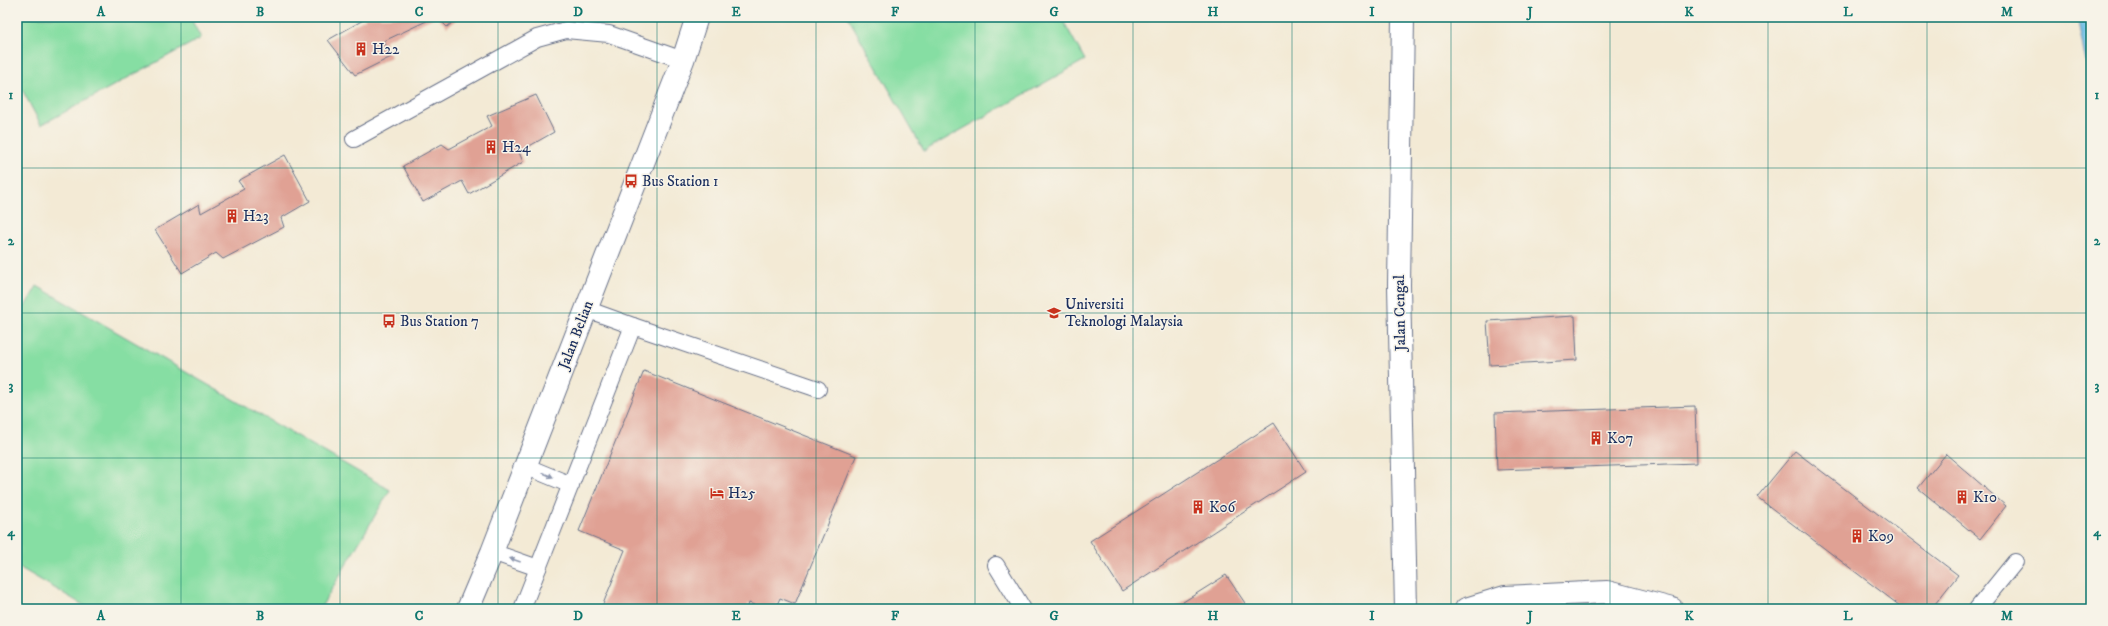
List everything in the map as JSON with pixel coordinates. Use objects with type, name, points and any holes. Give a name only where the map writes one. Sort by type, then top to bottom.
[{"type":"street","name":"Jalan Belian","points":[[468,609],[492,552],[683,60],[697,17]]},
{"type":"street","name":"Jalan Cengal","points":[[1403,17],[1399,285],[1406,609]]},
{"type":"street","points":[[1466,609],[1505,597],[1607,592],[1672,609]]},
{"type":"lane","points":[[354,138],[537,38],[566,30],[609,34],[683,60]]},
{"type":"lane","points":[[586,309],[818,389]]},
{"type":"lane","points":[[522,609],[633,326]]},
{"type":"lane","points":[[525,466],[571,485]]},
{"type":"lane","points":[[492,552],[538,568]]},
{"type":"lane","points":[[1977,609],[2015,562]]},
{"type":"lane","points":[[996,565],[1023,609]]},
{"type":"green space","points":[[17,17],[190,17],[201,38],[41,125],[17,80]]},
{"type":"green space","points":[[848,17],[1061,17],[1085,60],[924,151]]},
{"type":"green space","points":[[37,286],[390,490],[320,609],[90,609],[17,566],[17,320]]},
{"type":"water","points":[[2077,17],[2091,17],[2091,79],[2089,77]]},
{"type":"building","name":"H22","points":[[365,17],[435,17],[384,41],[391,57],[355,75],[328,40],[365,19]]},
{"type":"building","name":"H22","points":[[437,17],[459,17],[447,27]]},
{"type":"building","name":"H24","points":[[536,95],[554,132],[519,152],[523,162],[469,194],[462,181],[423,202],[403,166],[442,144],[449,149],[492,126],[487,116]]},
{"type":"building","name":"H23","points":[[285,155],[310,201],[281,218],[284,227],[223,259],[216,253],[182,273],[155,230],[199,204],[201,213],[244,189],[238,181]]},
{"type":"building","points":[[1575,316],[1577,360],[1490,365],[1487,321]]},
{"type":"building","name":"H25","points":[[644,371],[856,456],[795,604],[780,598],[775,609],[764,609],[749,603],[747,609],[601,609],[625,550],[579,531]]},
{"type":"building","name":"K07","points":[[1695,406],[1697,463],[1497,470],[1495,413]]},
{"type":"building","name":"K06","points":[[1274,423],[1306,472],[1122,591],[1090,541]]},
{"type":"building","name":"K09","points":[[1795,451],[1958,575],[1931,609],[1904,609],[1757,497]]},
{"type":"building","name":"K10","points":[[1946,454],[2006,506],[1980,539],[1918,488]]},
{"type":"building","points":[[1226,575],[1249,609],[1172,609]]},
{"type":"place","name":"H22","points":[[361,49]]},
{"type":"place","name":"H24","points":[[491,147]]},
{"type":"place","name":"Bus Station 1","points":[[631,181]]},
{"type":"place","name":"H23","points":[[232,216]]},
{"type":"place","name":"Universiti Teknologi Malaysia","points":[[1054,313]]},
{"type":"place","name":"Bus Station 7","points":[[389,321]]},
{"type":"place","name":"K07","points":[[1596,438]]},
{"type":"place","name":"H25","points":[[717,493]]},
{"type":"place","name":"K10","points":[[1962,497]]},
{"type":"place","name":"K06","points":[[1198,507]]},
{"type":"place","name":"K09","points":[[1857,536]]}]
